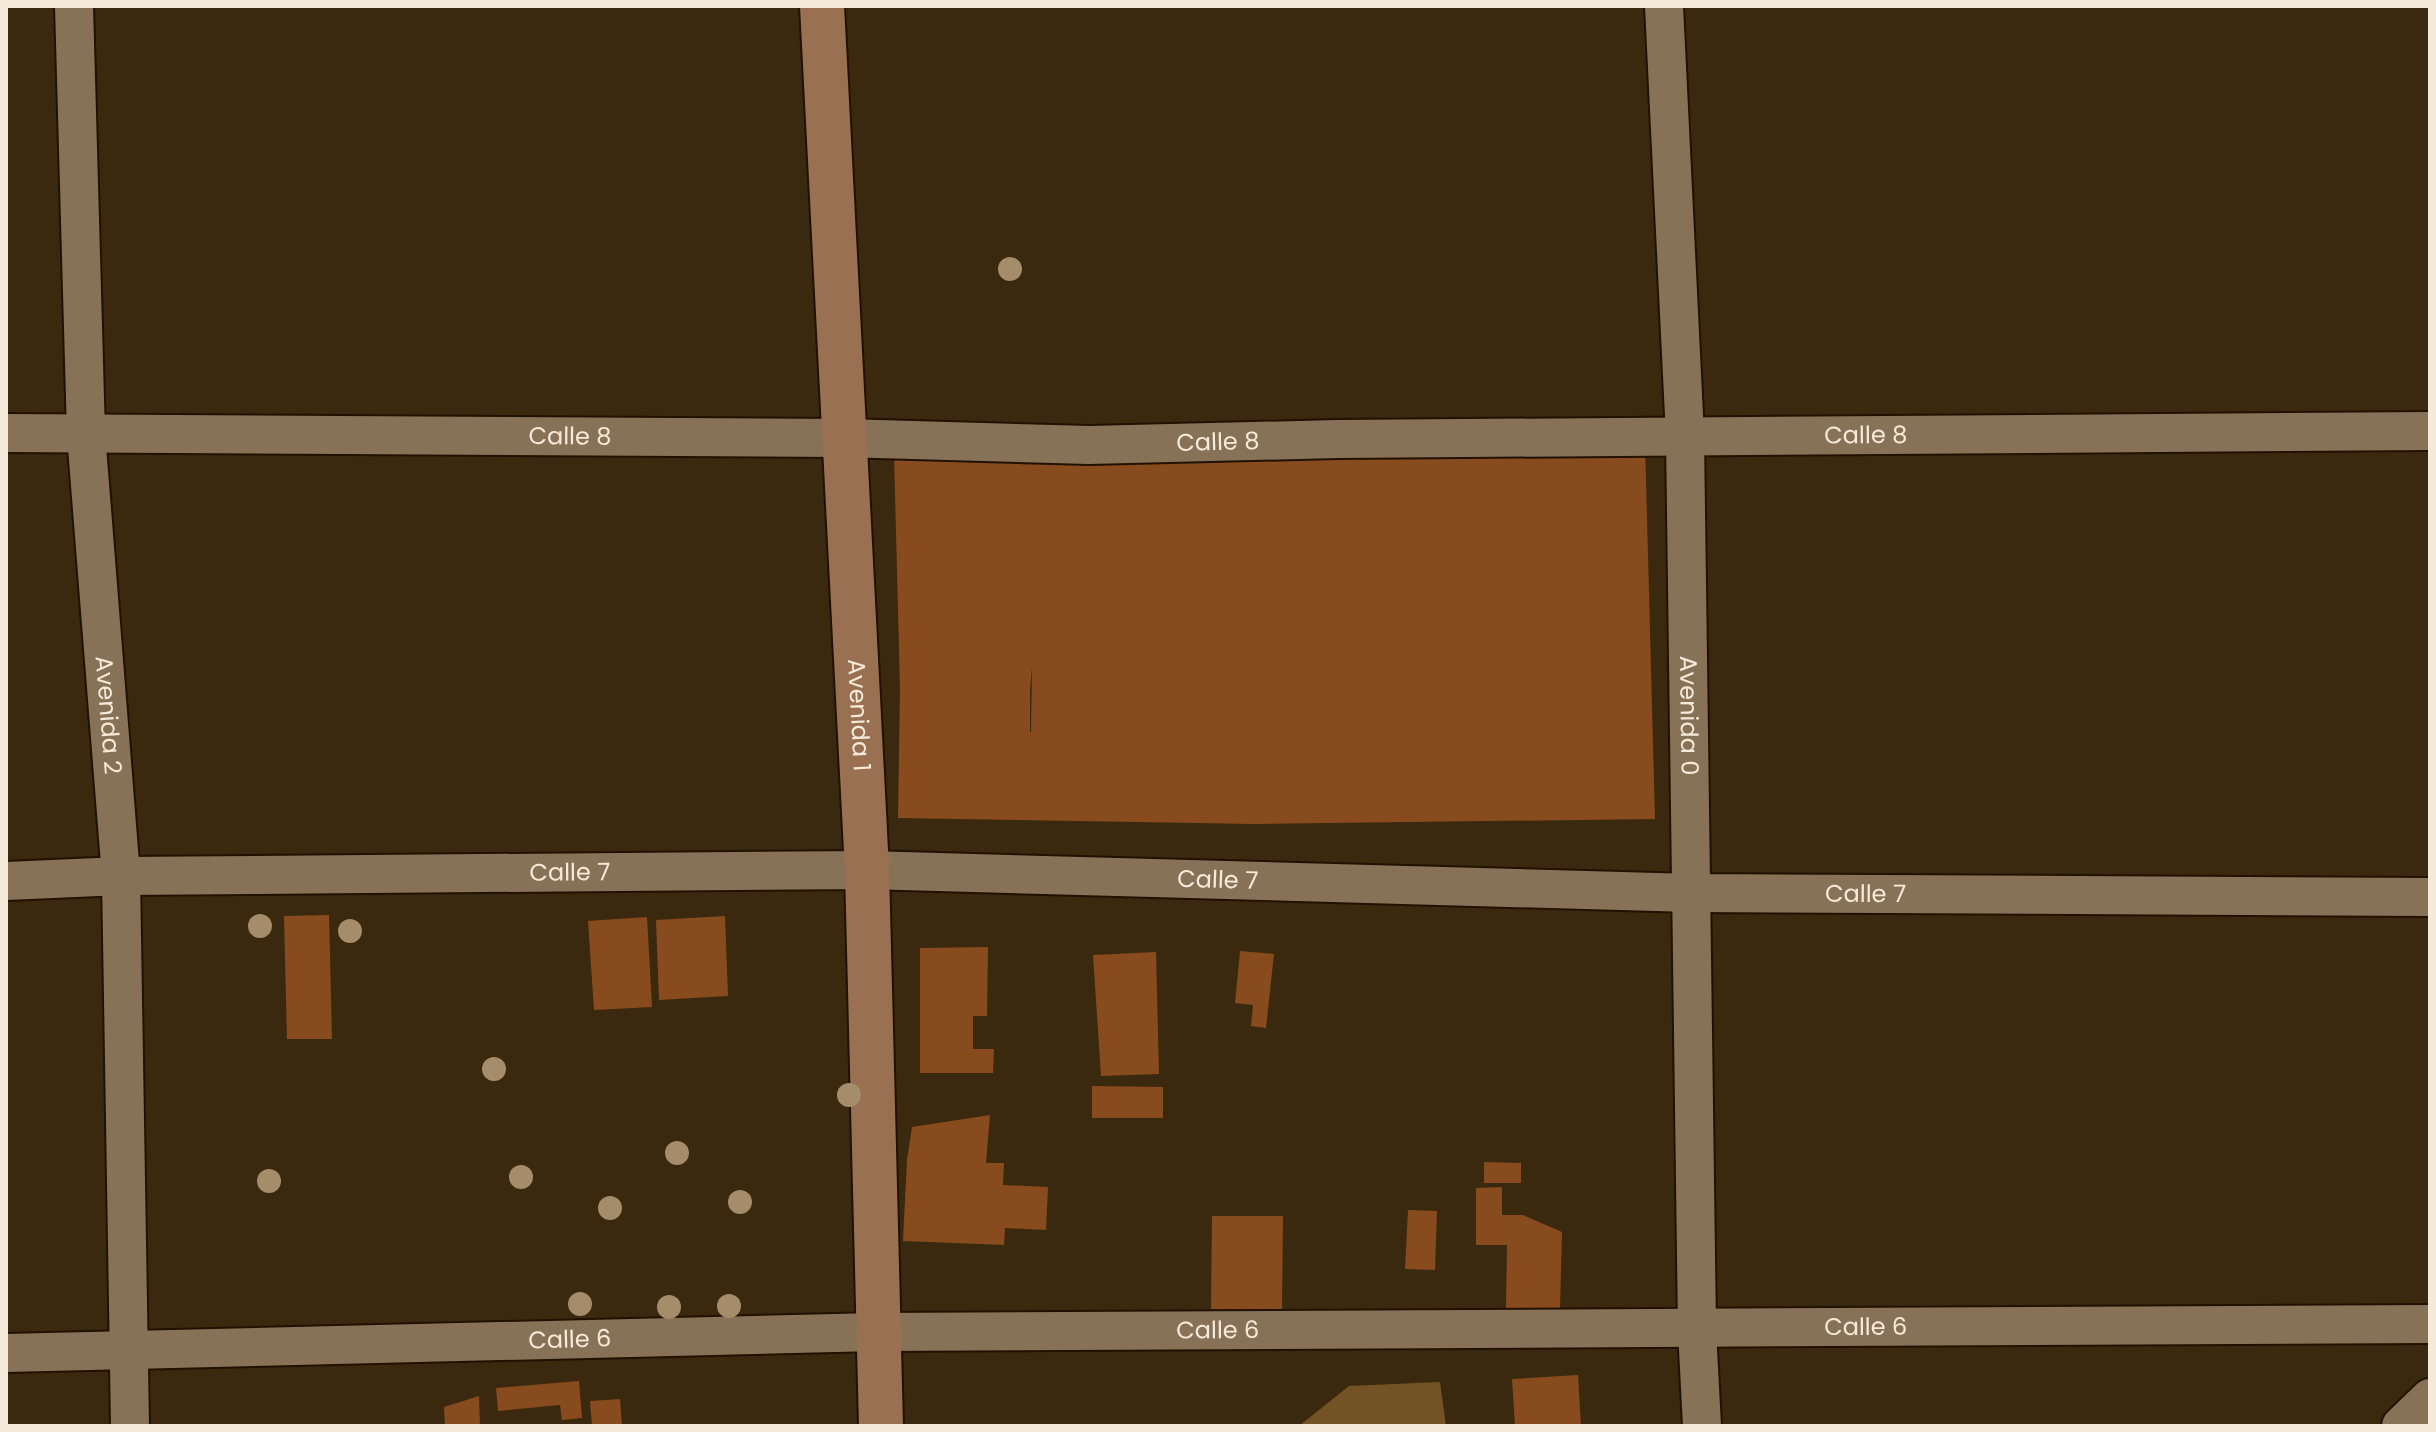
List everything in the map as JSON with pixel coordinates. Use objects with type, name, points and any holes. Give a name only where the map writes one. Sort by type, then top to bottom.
[{"type":"street","name":"Avenida 2","points":[[74,6],[86,434],[121,876],[130,1426]]},
{"type":"street","name":"Avenida 1","points":[[822,6],[867,870],[881,1426]]},
{"type":"street","name":"Avenida 0","points":[[1664,6],[1685,436],[1697,1330],[1702,1426]]},
{"type":"street","name":"Calle 8","points":[[6,433],[843,438],[1089,445],[1685,436],[2430,431]]},
{"type":"street","name":"Calle 7","points":[[6,881],[121,876],[867,870],[1692,893],[2430,897]]},
{"type":"street","name":"Calle 6","points":[[6,1353],[877,1332],[2430,1324]]},
{"type":"street","points":[[2401,1426],[2430,1398]]},
{"type":"shaded area","points":[[1440,1382],[1446,1426],[1299,1426],[1349,1386]]},
{"type":"building","points":[[1645,442],[1655,819],[1255,824],[898,818],[900,689],[894,453]],"holes":[[[1032,667],[1031,732],[1030,690]]]},
{"type":"building","points":[[329,915],[332,1039],[287,1039],[284,916]]},
{"type":"building","points":[[725,916],[728,996],[659,1000],[656,920]]},
{"type":"building","points":[[647,917],[652,1007],[594,1010],[588,921]]},
{"type":"building","points":[[988,947],[987,1016],[973,1016],[973,1049],[994,1049],[993,1073],[920,1073],[920,948]]},
{"type":"building","points":[[1240,951],[1274,954],[1266,1028],[1251,1026],[1253,1005],[1235,1003]]},
{"type":"building","points":[[1156,952],[1159,1074],[1101,1076],[1093,955]]},
{"type":"building","points":[[1092,1086],[1163,1087],[1163,1118],[1092,1118]]},
{"type":"building","points":[[990,1115],[986,1163],[1004,1163],[1003,1185],[1048,1187],[1046,1230],[1005,1228],[1004,1245],[903,1241],[912,1127]]},
{"type":"building","points":[[1484,1162],[1521,1163],[1521,1183],[1484,1183]]},
{"type":"building","points":[[1502,1187],[1502,1215],[1523,1215],[1562,1232],[1560,1308],[1506,1308],[1507,1245],[1476,1245],[1476,1188]]},
{"type":"building","points":[[1408,1210],[1437,1211],[1435,1270],[1405,1269]]},
{"type":"building","points":[[1212,1216],[1283,1216],[1282,1309],[1211,1309]]},
{"type":"building","points":[[1578,1375],[1581,1426],[1515,1426],[1512,1379]]},
{"type":"building","points":[[579,1381],[582,1418],[562,1420],[560,1405],[498,1411],[496,1388]]},
{"type":"building","points":[[479,1396],[480,1426],[445,1426],[444,1407]]},
{"type":"building","points":[[620,1399],[622,1426],[592,1426],[590,1401]]}]
